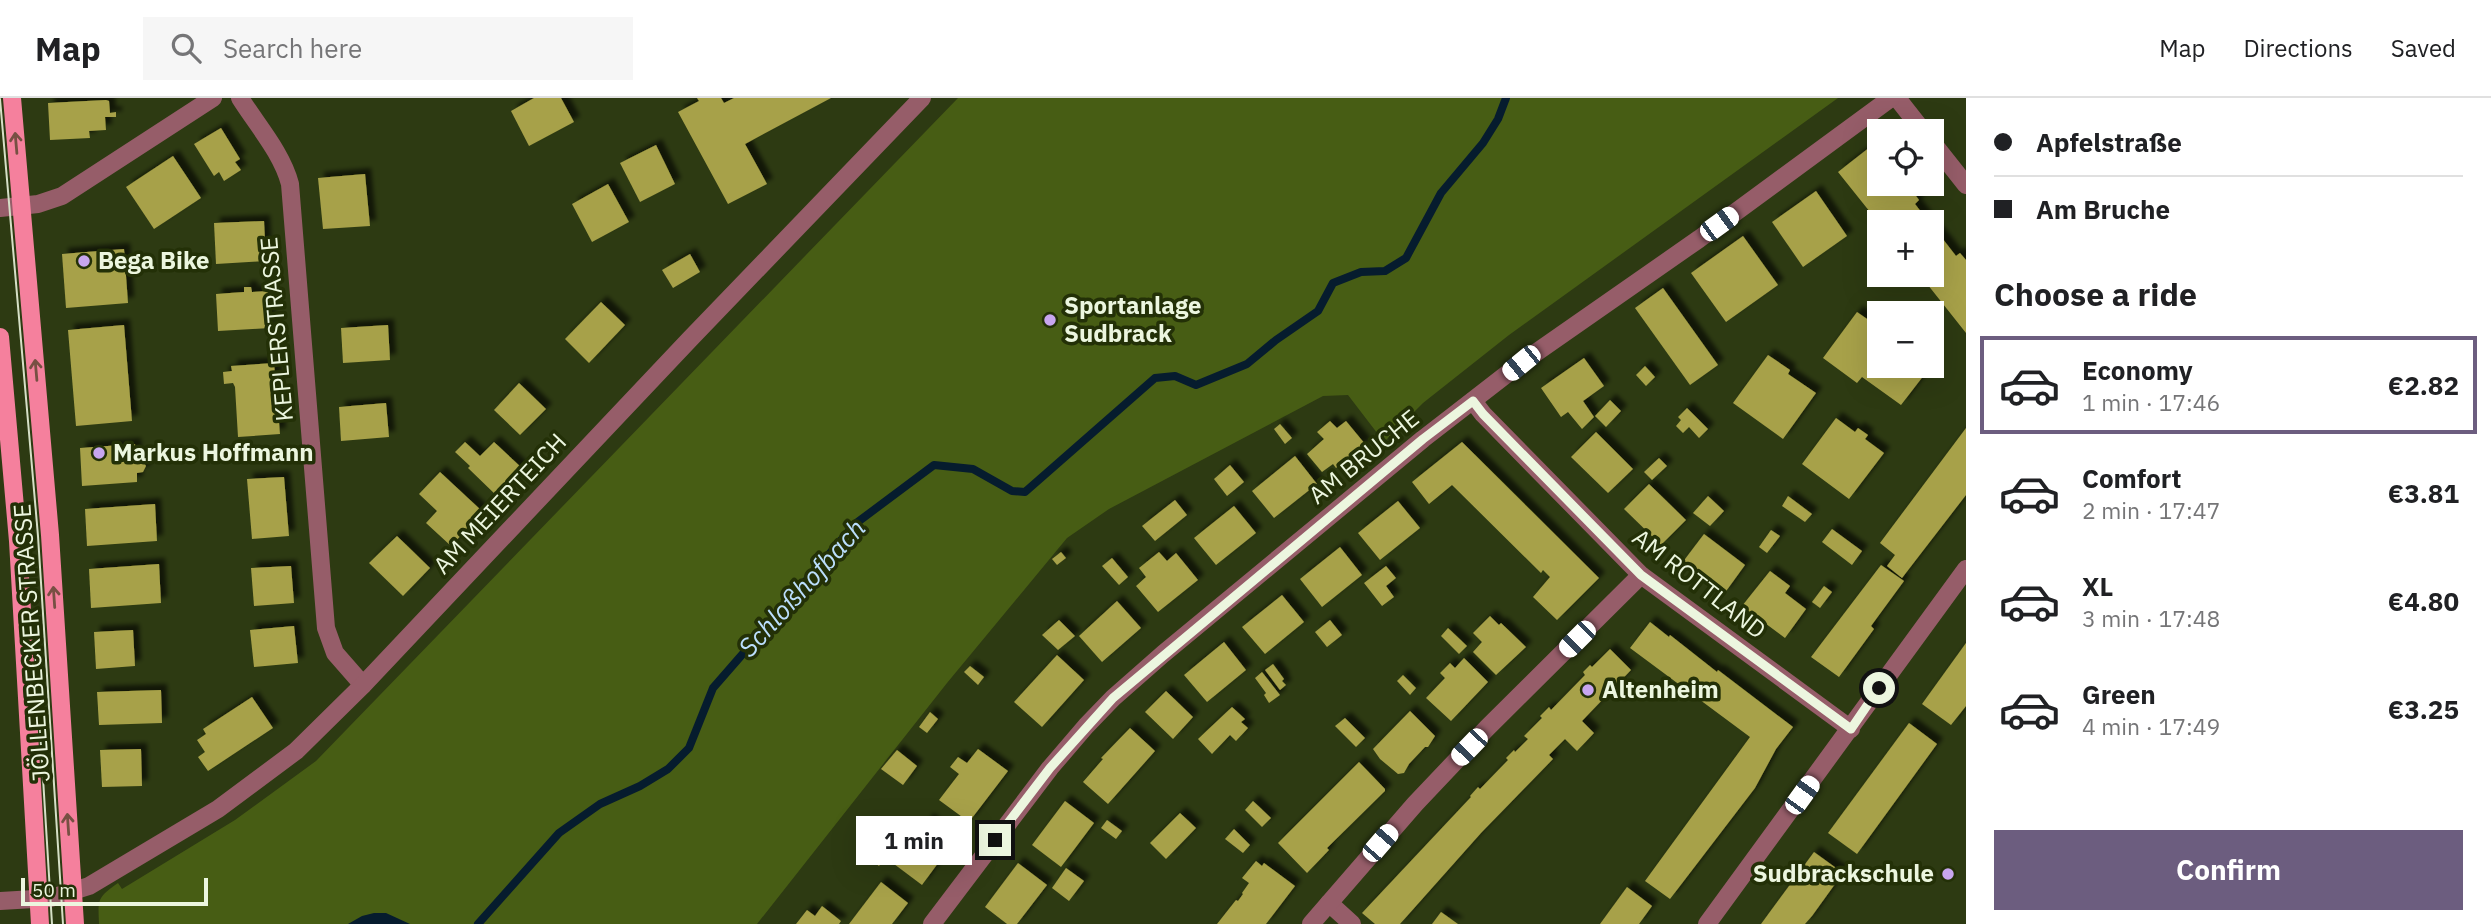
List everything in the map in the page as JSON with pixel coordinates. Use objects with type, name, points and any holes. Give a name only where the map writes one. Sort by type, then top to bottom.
[{"type":"main road","name":"JÖLLENBECKER STRASSE","points":[[12,98],[50,535],[75,924]]},
{"type":"main road","name":"JÖLLENBECKER STRASSE","points":[[0,337],[18,541],[40,924]]},
{"type":"street","points":[[0,208],[38,204],[62,196],[213,98]]},
{"type":"street","name":"KEPLERSTRASSE","points":[[240,98],[279,157],[290,184],[326,628],[335,653],[363,685]]},
{"type":"street","name":"AM MEIERTEICH","points":[[73,892],[107,876],[218,809],[267,774],[315,733],[922,98]]},
{"type":"street","name":"AM BRUCHE","points":[[932,924],[1050,768],[1113,698],[1402,456],[1521,363],[1699,239],[1891,98]]},
{"type":"street","points":[[1897,98],[1914,119]]},
{"type":"street","points":[[1944,157],[1966,185]]},
{"type":"street","name":"AM ROTTLAND","points":[[1473,401],[1492,424],[1641,575],[1851,729]]},
{"type":"street","points":[[1707,924],[1966,569]]},
{"type":"street","points":[[1311,924],[1415,804],[1487,728],[1641,575]]},
{"type":"street","points":[[0,901],[39,901],[73,892]]},
{"type":"street","points":[[1329,903],[1352,924]]},
{"type":"green space","points":[[958,98],[1838,98],[1509,335],[1423,403],[1384,442],[1348,395],[1323,396],[1109,509],[1067,538],[947,683],[757,924],[99,924],[100,900],[111,888],[118,883],[122,889],[235,820],[316,761]]},
{"type":"water","points":[[374,913],[386,913],[410,924],[348,924]]},
{"type":"building","points":[[534,98],[561,98],[574,122],[529,146],[511,111]]},
{"type":"building","points":[[697,98],[721,98],[724,103],[734,98],[831,98],[745,144],[767,184],[728,204],[678,112],[699,101]]},
{"type":"building","points":[[109,101],[110,113],[116,112],[116,117],[105,117],[106,130],[89,131],[90,138],[50,140],[48,103]]},
{"type":"building","points":[[221,128],[240,159],[235,162],[241,170],[224,181],[219,172],[214,176],[194,144]]},
{"type":"building","points":[[656,145],[675,184],[640,202],[620,163]]},
{"type":"building","points":[[1867,149],[1867,196],[1916,196],[1919,200],[1915,204],[1920,210],[1868,210],[1838,172]]},
{"type":"building","points":[[173,156],[201,198],[154,229],[126,187]]},
{"type":"building","points":[[365,174],[370,226],[323,229],[318,178]]},
{"type":"building","points":[[608,184],[629,222],[592,242],[572,204]]},
{"type":"building","points":[[1816,191],[1847,236],[1803,267],[1772,222]]},
{"type":"building","points":[[264,221],[266,261],[216,264],[214,223]]},
{"type":"building","points":[[1743,236],[1778,285],[1726,322],[1691,273]]},
{"type":"building","points":[[1944,240],[1956,256],[1960,253],[1966,260],[1966,333],[1944,305],[1944,301],[1941,301],[1930,287],[1944,287]]},
{"type":"building","points":[[124,249],[128,303],[66,308],[62,254]]},
{"type":"building","points":[[690,254],[700,272],[673,288],[662,270]]},
{"type":"building","points":[[244,287],[251,287],[252,292],[268,291],[270,328],[218,331],[216,294],[244,292]]},
{"type":"building","points":[[1663,288],[1718,365],[1690,385],[1635,308]]},
{"type":"building","points":[[601,302],[625,325],[589,363],[565,339]]},
{"type":"building","points":[[1857,312],[1867,319],[1867,378],[1922,378],[1901,405],[1862,377],[1857,383],[1823,358]]},
{"type":"building","points":[[124,325],[132,421],[76,426],[68,330]]},
{"type":"building","points":[[388,325],[390,360],[343,363],[341,328]]},
{"type":"building","points":[[1768,355],[1790,370],[1788,374],[1816,393],[1783,439],[1733,403]]},
{"type":"building","points":[[1584,358],[1604,386],[1583,401],[1594,417],[1582,429],[1568,412],[1561,417],[1541,388]]},
{"type":"building","points":[[274,363],[280,434],[238,437],[235,387],[233,383],[224,384],[223,372],[232,371],[231,366]]},
{"type":"building","points":[[1645,366],[1655,377],[1646,386],[1636,375]]},
{"type":"building","points":[[519,383],[546,409],[520,435],[494,410]]},
{"type":"building","points":[[1610,400],[1621,411],[1606,427],[1595,416]]},
{"type":"building","points":[[386,403],[389,437],[341,441],[339,407]]},
{"type":"building","points":[[1687,408],[1708,429],[1699,438],[1689,427],[1683,433],[1676,426],[1681,420],[1678,417]]},
{"type":"building","points":[[1836,418],[1855,432],[1858,428],[1868,435],[1865,439],[1884,453],[1849,499],[1802,464]]},
{"type":"building","points":[[1330,421],[1337,428],[1346,421],[1365,444],[1336,468],[1333,464],[1322,472],[1307,454],[1324,439],[1317,432]]},
{"type":"building","points":[[1280,424],[1292,438],[1285,444],[1274,429]]},
{"type":"building","points":[[1966,428],[1966,495],[1902,578],[1887,566],[1895,555],[1880,543]]},
{"type":"building","points":[[1596,432],[1633,469],[1608,493],[1571,457]]},
{"type":"building","points":[[465,442],[480,456],[494,442],[524,470],[498,497],[455,452]]},
{"type":"building","points":[[1462,442],[1599,578],[1557,620],[1533,597],[1550,577],[1543,570],[1541,573],[1452,485],[1429,504],[1412,482]]},
{"type":"building","points":[[135,444],[136,461],[143,461],[146,466],[143,472],[137,473],[137,482],[82,486],[80,448]]},
{"type":"building","points":[[1295,456],[1317,484],[1274,518],[1252,491]]},
{"type":"building","points":[[1659,458],[1667,466],[1652,480],[1644,472]]},
{"type":"building","points":[[1230,465],[1244,482],[1227,496],[1214,479]]},
{"type":"building","points":[[440,472],[483,512],[451,546],[426,523],[437,511],[419,494]]},
{"type":"building","points":[[284,477],[289,536],[252,539],[247,479]]},
{"type":"building","points":[[1649,484],[1686,520],[1661,545],[1624,509]]},
{"type":"building","points":[[1708,496],[1724,511],[1710,526],[1693,513]]},
{"type":"building","points":[[1788,496],[1812,514],[1805,522],[1782,506]]},
{"type":"building","points":[[1175,500],[1187,515],[1155,541],[1142,526]]},
{"type":"building","points":[[1398,501],[1420,528],[1380,560],[1358,533]]},
{"type":"building","points":[[155,504],[157,541],[87,546],[85,509]]},
{"type":"building","points":[[1234,506],[1256,533],[1216,565],[1194,538]]},
{"type":"building","points":[[1832,529],[1862,551],[1852,565],[1822,542]]},
{"type":"building","points":[[1771,530],[1780,536],[1767,553],[1759,547]]},
{"type":"building","points":[[1704,534],[1745,565],[1724,594],[1682,563]]},
{"type":"building","points":[[397,536],[430,568],[403,596],[369,563]]},
{"type":"building","points":[[1340,547],[1362,575],[1322,607],[1300,579]]},
{"type":"building","points":[[1061,552],[1066,558],[1057,565],[1052,559]]},
{"type":"building","points":[[1159,552],[1167,561],[1176,553],[1198,580],[1158,612],[1136,586],[1146,577],[1139,568]]},
{"type":"building","points":[[1112,558],[1128,577],[1119,585],[1102,566]]},
{"type":"building","points":[[159,564],[161,603],[91,608],[89,569]]},
{"type":"building","points":[[1881,565],[1904,581],[1839,677],[1811,657]]},
{"type":"building","points":[[291,566],[294,603],[254,606],[251,568]]},
{"type":"building","points":[[1386,566],[1396,578],[1386,586],[1394,597],[1382,606],[1364,583]]},
{"type":"building","points":[[1770,571],[1790,586],[1785,593],[1806,609],[1785,638],[1742,606]]},
{"type":"building","points":[[1824,586],[1832,592],[1820,608],[1812,602]]},
{"type":"building","points":[[1282,595],[1304,622],[1265,654],[1242,627]]},
{"type":"building","points":[[1117,601],[1141,628],[1102,662],[1079,636]]},
{"type":"building","points":[[1490,616],[1526,647],[1496,675],[1473,652],[1482,642],[1473,633]]},
{"type":"building","points":[[1059,620],[1075,636],[1058,650],[1042,635]]},
{"type":"building","points":[[1330,620],[1342,635],[1327,647],[1315,632]]},
{"type":"building","points":[[1650,622],[1793,727],[1776,749],[1755,788],[1670,899],[1645,881],[1750,737],[1630,648]]},
{"type":"building","points":[[294,626],[298,663],[254,667],[250,630]]},
{"type":"building","points":[[1448,628],[1467,646],[1459,654],[1441,636]]},
{"type":"building","points":[[133,630],[135,666],[96,669],[94,632]]},
{"type":"building","points":[[1224,642],[1246,670],[1207,702],[1184,675]]},
{"type":"building","points":[[1966,643],[1966,706],[1951,725],[1922,704]]},
{"type":"building","points":[[1610,649],[1631,670],[1582,721],[1594,733],[1577,751],[1565,739],[1549,755],[1553,759],[1481,833],[1400,924],[1375,924],[1362,913],[1478,787],[1480,789],[1508,760],[1506,758],[1528,739],[1524,736],[1542,718],[1540,716],[1549,707],[1551,710],[1585,675],[1583,672]]},
{"type":"building","points":[[1057,655],[1084,680],[1042,727],[1014,702]]},
{"type":"building","points":[[1464,658],[1488,682],[1451,721],[1426,698],[1445,678],[1440,673],[1450,663],[1455,668]]},
{"type":"building","points":[[1273,664],[1286,685],[1280,690],[1265,670]]},
{"type":"building","points":[[970,666],[984,677],[978,685],[964,672]]},
{"type":"building","points":[[1262,672],[1280,695],[1269,703],[1264,695],[1266,693],[1255,678]]},
{"type":"building","points":[[1403,675],[1416,688],[1410,695],[1397,681]]},
{"type":"building","points":[[161,690],[162,723],[99,725],[97,692]]},
{"type":"building","points":[[1166,691],[1193,717],[1173,739],[1145,712]]},
{"type":"building","points":[[252,697],[273,728],[208,771],[198,757],[205,752],[197,740],[206,734],[203,729]]},
{"type":"building","points":[[1232,707],[1245,719],[1241,722],[1248,728],[1236,741],[1230,735],[1212,754],[1198,739]]},
{"type":"building","points":[[1410,711],[1435,736],[1404,773],[1398,774],[1380,759],[1373,749]]},
{"type":"building","points":[[930,712],[938,719],[927,733],[919,727]]},
{"type":"building","points":[[1345,718],[1365,738],[1356,747],[1335,726]]},
{"type":"building","points":[[1909,723],[1937,744],[1857,854],[1828,833]]},
{"type":"building","points":[[1130,728],[1155,751],[1108,804],[1083,782],[1103,759],[1101,758]]},
{"type":"building","points":[[141,749],[142,786],[102,787],[100,750]]},
{"type":"building","points":[[978,749],[1008,771],[969,822],[939,800],[959,774],[950,767],[958,757],[967,763]]},
{"type":"building","points":[[897,750],[917,766],[903,785],[881,769]]},
{"type":"building","points":[[1359,762],[1385,791],[1327,848],[1329,850],[1307,873],[1278,843]]},
{"type":"building","points":[[1065,801],[1094,823],[1061,867],[1032,845]]},
{"type":"building","points":[[1253,801],[1271,818],[1262,827],[1245,810]]},
{"type":"building","points":[[1180,813],[1196,828],[1166,859],[1150,843]]},
{"type":"building","points":[[928,819],[955,840],[922,885],[894,864]]},
{"type":"building","points":[[1107,820],[1122,831],[1116,839],[1101,828]]},
{"type":"building","points":[[1234,829],[1250,845],[1243,853],[1225,839]]},
{"type":"building","points":[[869,844],[886,857],[879,866],[862,853]]},
{"type":"building","points":[[1814,852],[1843,873],[1812,916],[1805,924],[1761,924]]},
{"type":"building","points":[[1256,861],[1262,866],[1264,863],[1295,886],[1266,924],[1217,924],[1243,894],[1249,883],[1242,878]]},
{"type":"building","points":[[1018,863],[1047,885],[1017,924],[1007,924],[985,907]]},
{"type":"building","points":[[1066,868],[1084,881],[1069,901],[1052,888]]},
{"type":"building","points":[[881,882],[908,903],[892,924],[849,924]]},
{"type":"building","points":[[1627,887],[1652,906],[1639,924],[1600,924]]},
{"type":"building","points":[[822,906],[841,921],[839,924],[796,924],[807,910],[815,916]]},
{"type":"building","points":[[1441,912],[1458,924],[1432,924]]},
{"type":"waterway","name":"Schloßhofbach","points":[[478,924],[559,833],[600,804],[640,786],[668,769],[689,748],[713,688],[855,524],[934,465],[973,469],[1012,491],[1025,492],[1155,378],[1175,376],[1196,385],[1247,364],[1318,311],[1333,283],[1361,272],[1385,271],[1406,258],[1441,193],[1483,143],[1498,119],[1506,98]]},
{"type":"tram line","points":[[0,99],[38,536],[63,924]]},
{"type":"tram line","points":[[34,632],[52,924]]},
{"type":"place","name":"Bega Bike","points":[[84,261]]},
{"type":"place","name":"Sportanlage Sudbrack","points":[[1050,320]]},
{"type":"place","name":"Markus Hoffmann","points":[[99,453]]},
{"type":"place","name":"Altenheim","points":[[1588,690]]},
{"type":"place","name":"Sudbrackschule","points":[[1948,874]]},
{"type":"route","points":[[995,840],[1050,768],[1113,698],[1423,439],[1473,401],[1641,575],[1817,705],[1851,729],[1879,688]]}]
